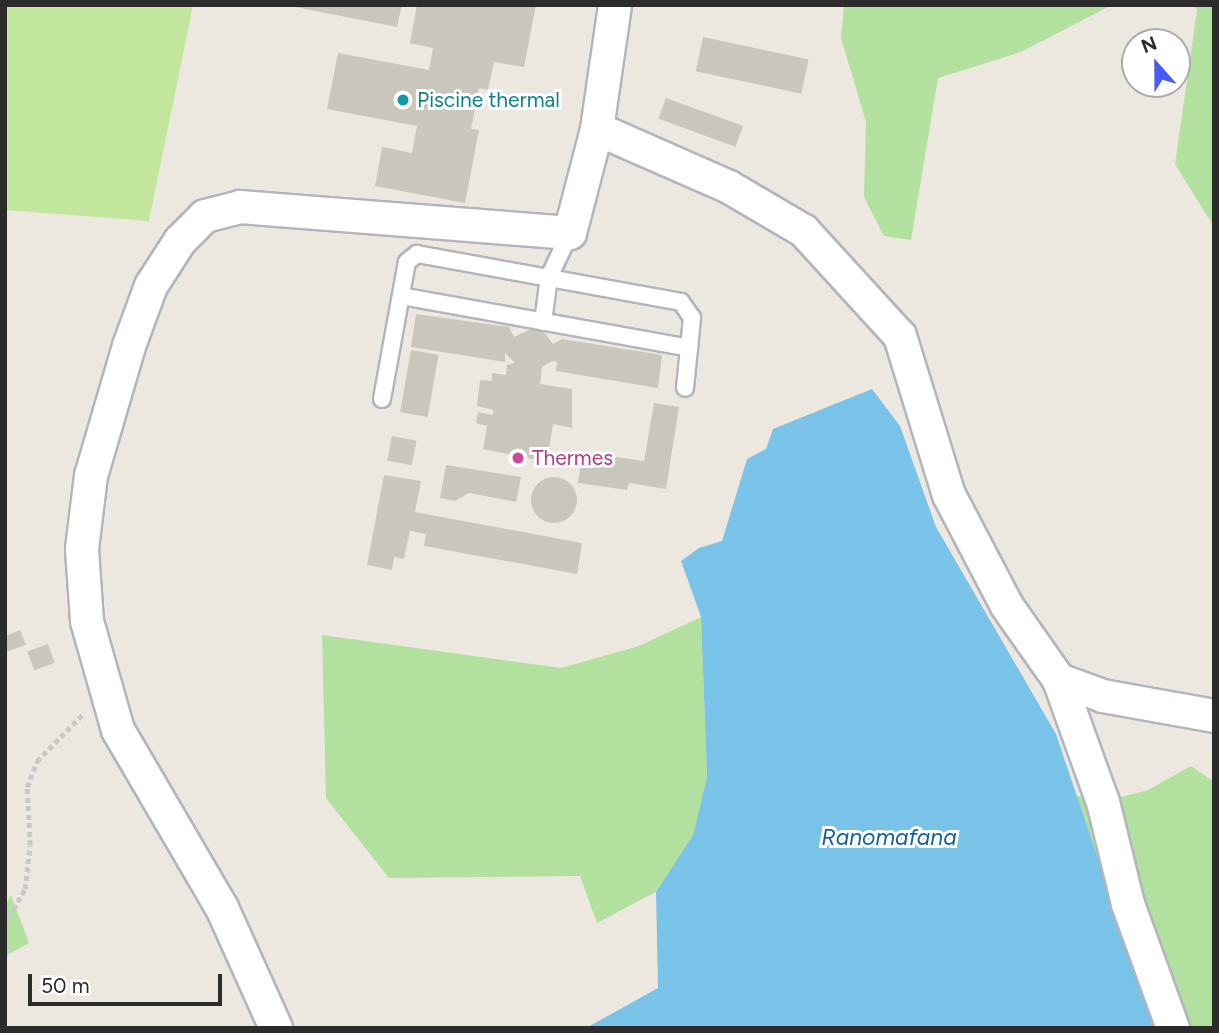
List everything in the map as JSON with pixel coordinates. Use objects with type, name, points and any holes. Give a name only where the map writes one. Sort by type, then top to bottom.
[{"type":"street","points":[[276,1028],[222,908],[118,730],[86,609],[82,549],[91,476],[151,286],[188,233],[205,216],[240,207],[570,233],[597,129],[615,5]]},
{"type":"street","points":[[597,129],[729,187],[804,231],[861,289],[900,336],[949,495],[1007,606],[1059,680],[1103,802],[1128,904],[1173,1028]]},
{"type":"street","points":[[1059,680],[1103,696],[1214,716]]},
{"type":"lane","points":[[542,321],[549,277],[570,233]]},
{"type":"lane","points":[[382,399],[407,262],[417,254],[681,302],[692,318],[685,388]]},
{"type":"lane","points":[[401,296],[689,348]]},
{"type":"path","points":[[5,924],[24,889],[30,845],[27,787],[37,761],[107,695]]},
{"type":"green space","points":[[5,5],[193,5],[149,221],[5,210]]},
{"type":"green space","points":[[844,5],[1112,5],[1021,52],[938,78],[911,240],[884,236],[864,197],[866,122],[841,38]]},
{"type":"green space","points":[[1193,5],[1214,5],[1214,227],[1175,164],[1184,98],[1191,98],[1191,52],[1197,10]]},
{"type":"green space","points":[[701,617],[707,777],[693,835],[656,892],[597,923],[580,876],[389,878],[326,798],[322,635],[561,668],[639,646]]},
{"type":"green space","points":[[1191,766],[1214,782],[1214,1028],[1155,1028],[1075,795],[1103,802],[1148,790]]},
{"type":"green space","points":[[11,895],[29,943],[5,956],[5,906]]},
{"type":"water","name":"Ranomafana","points":[[872,389],[900,426],[936,527],[1056,734],[1155,1028],[586,1028],[658,988],[656,892],[693,835],[707,777],[701,617],[681,561],[699,548],[722,541],[747,459],[766,449],[773,429]]},
{"type":"building","points":[[285,5],[402,5],[397,27]]},
{"type":"building","name":"Piscine thermal","points":[[417,5],[536,5],[524,67],[494,62],[488,90],[479,88],[471,129],[479,130],[465,203],[375,186],[382,147],[412,153],[417,126],[327,109],[338,53],[429,70],[433,48],[410,43]]},
{"type":"building","points":[[703,37],[809,59],[801,94],[696,71]]},
{"type":"building","points":[[666,98],[743,126],[736,147],[658,119]]},
{"type":"building","points":[[416,314],[509,327],[514,337],[533,328],[542,330],[553,344],[562,339],[662,355],[658,388],[556,371],[557,362],[552,361],[542,367],[540,384],[572,389],[572,428],[553,424],[547,462],[483,449],[487,426],[476,423],[478,412],[493,415],[493,410],[477,406],[480,380],[492,381],[492,373],[506,375],[507,365],[515,363],[505,353],[505,362],[411,347]]},
{"type":"building","points":[[411,350],[439,355],[428,417],[400,412]]},
{"type":"building","points":[[654,403],[679,407],[666,489],[629,483],[627,490],[578,483],[583,452],[644,461]]},
{"type":"building","points":[[392,436],[417,441],[412,465],[387,461]]},
{"type":"building","points":[[446,465],[521,477],[516,502],[469,493],[455,501],[440,498]]},
{"type":"building","points":[[384,475],[421,481],[415,512],[582,543],[577,574],[424,546],[426,534],[410,531],[404,559],[394,557],[392,570],[367,565]]},
{"type":"building","points":[[554,477],[571,483],[577,500],[571,517],[554,523],[537,517],[531,500],[537,483]]},
{"type":"building","points":[[20,630],[26,645],[6,652],[5,636]]},
{"type":"building","points":[[48,644],[55,663],[34,670],[27,652]]},
{"type":"place","name":"Piscine thermal","points":[[403,100]]},
{"type":"place","name":"Thermes","points":[[518,458]]}]
